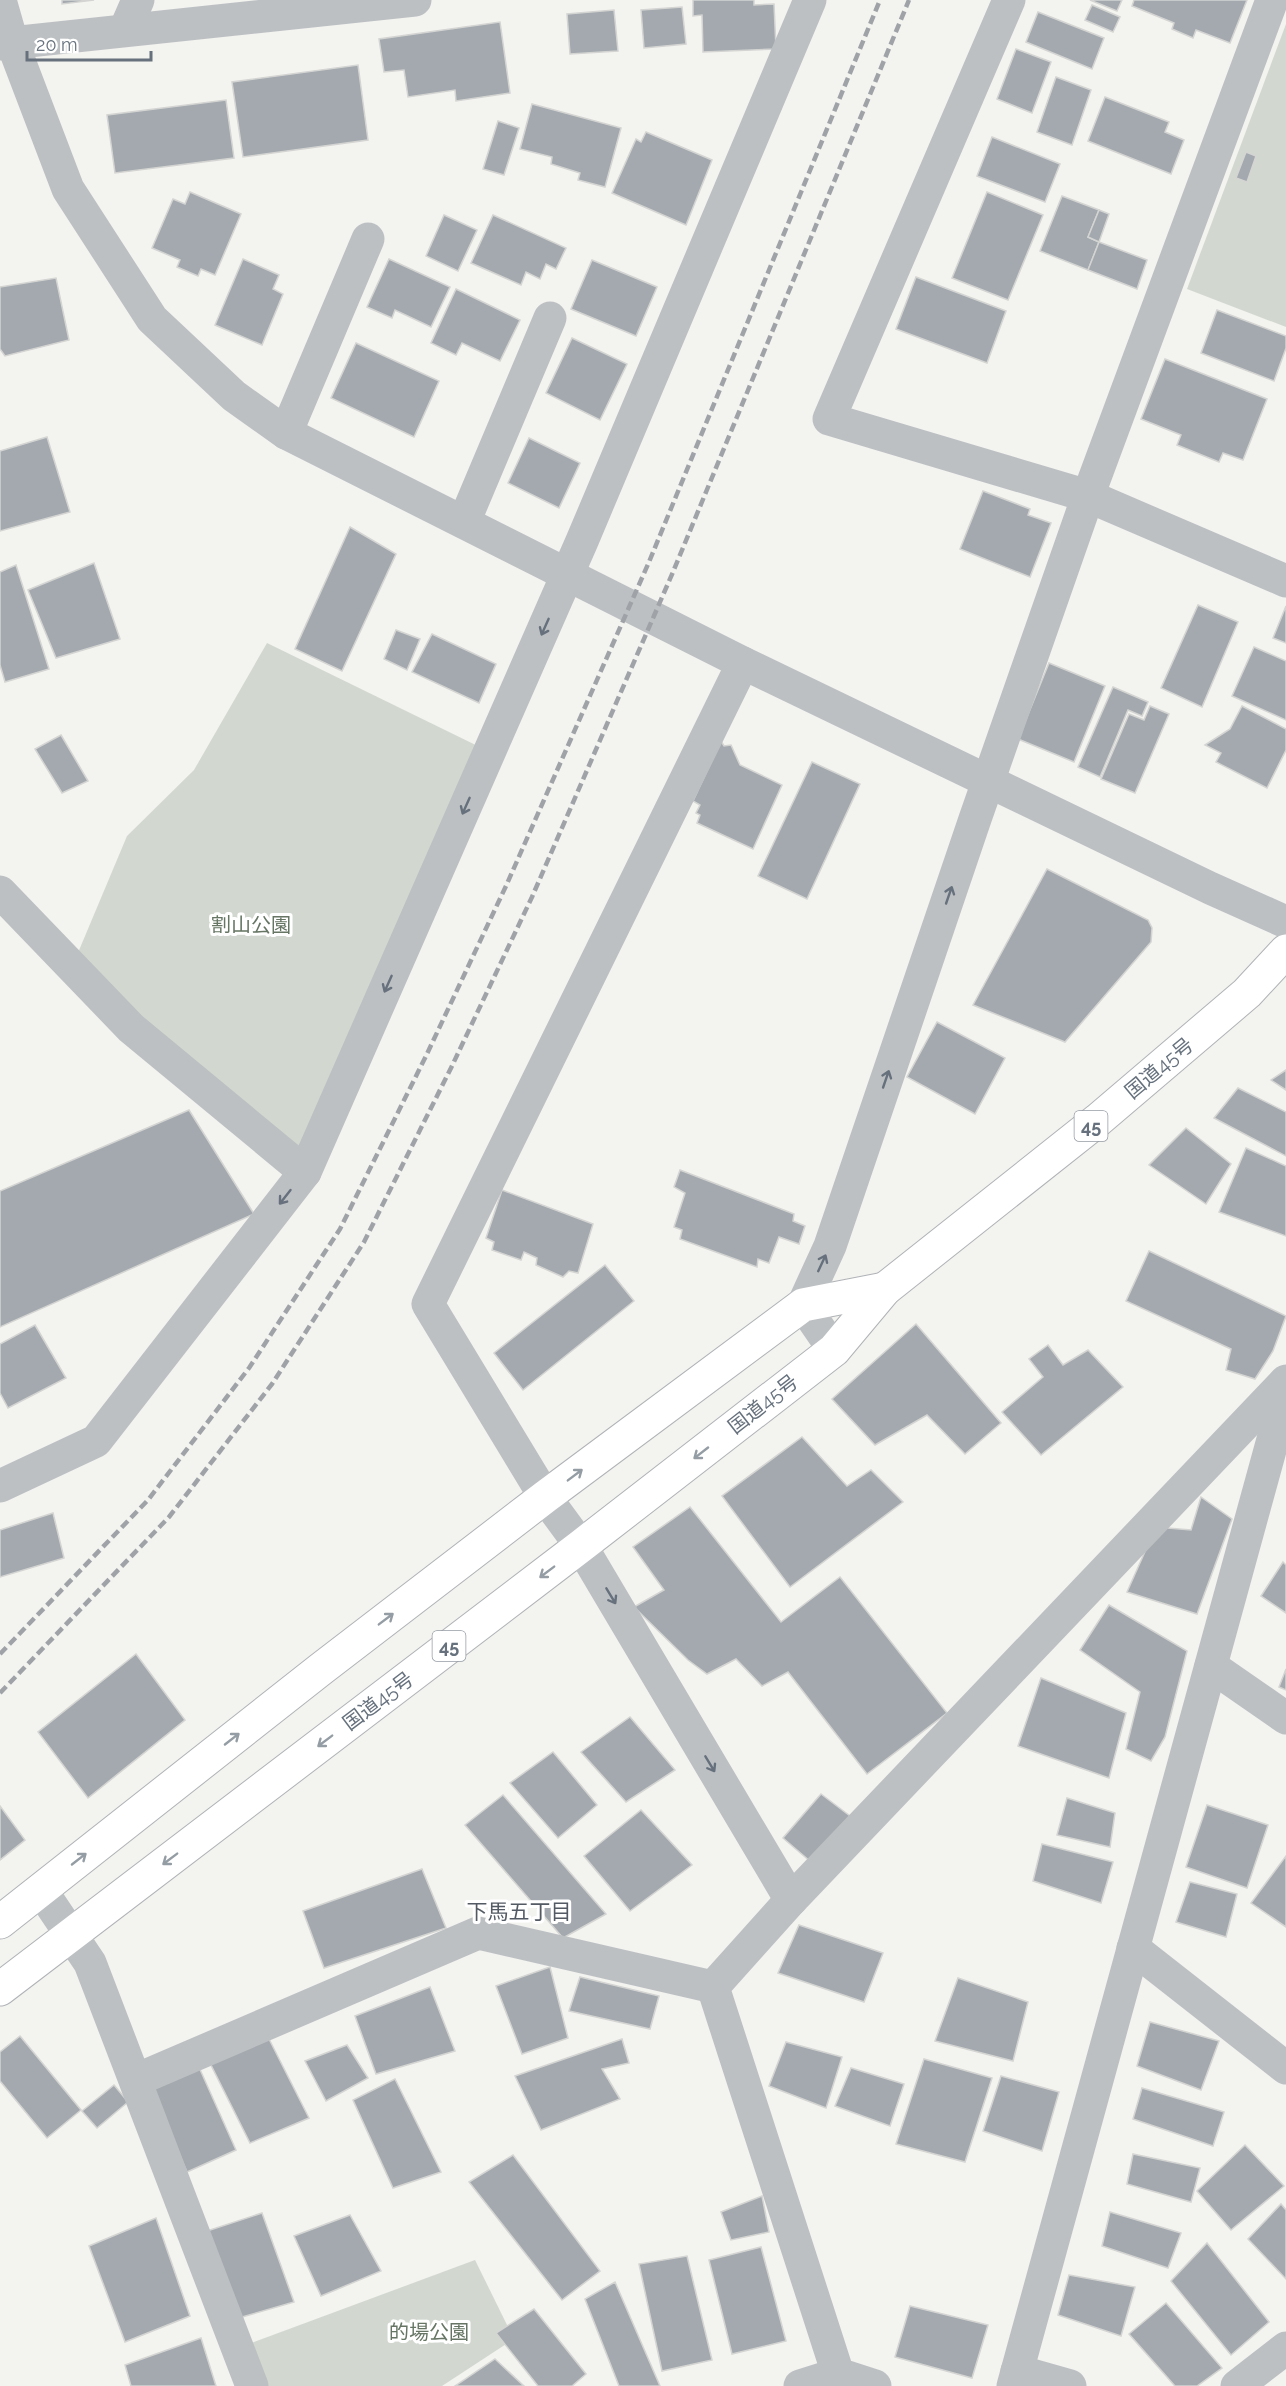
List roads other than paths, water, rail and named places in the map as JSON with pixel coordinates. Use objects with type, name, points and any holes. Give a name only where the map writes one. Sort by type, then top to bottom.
[{"type":"highway","name":"国道45号","points":[[0,1989],[834,1350],[885,1288],[1098,1120],[1247,993],[1286,951]]},
{"type":"highway","name":"国道45号","points":[[0,1922],[321,1669],[802,1305],[885,1288]]},
{"type":"street","points":[[0,0],[6,43],[68,189],[152,319],[234,396],[286,433],[743,663],[1210,888],[1286,922]]},
{"type":"street","points":[[125,30],[138,0]]},
{"type":"street","points":[[6,43],[415,0]]},
{"type":"street","points":[[0,1486],[96,1442],[305,1172],[568,573],[810,0]]},
{"type":"street","points":[[1009,0],[829,419],[1088,496],[1286,581]]},
{"type":"street","points":[[834,1350],[802,1305],[830,1246],[988,781],[1088,496],[1272,0]]},
{"type":"street","points":[[286,433],[368,239]]},
{"type":"street","points":[[464,522],[550,318]]},
{"type":"street","points":[[743,663],[428,1304],[546,1497],[581,1546],[791,1900]]},
{"type":"street","points":[[6,907],[131,1028],[305,1172]]},
{"type":"street","points":[[713,1987],[791,1900],[1286,1381]]},
{"type":"street","points":[[1070,2386],[1015,2378],[1286,1392]]},
{"type":"street","points":[[1211,1666],[1286,1718]]},
{"type":"street","points":[[40,1890],[90,1963],[252,2386]]},
{"type":"street","points":[[136,2080],[478,1933],[713,1987]]},
{"type":"street","points":[[1133,1948],[1286,2068]]},
{"type":"street","points":[[713,1987],[838,2374]]},
{"type":"street","points":[[1237,2386],[1286,2348]]},
{"type":"street","points":[[800,2386],[838,2374],[874,2386]]},
{"type":"railway","points":[[0,1654],[148,1500],[249,1368],[340,1229],[426,1056],[506,886],[649,562],[880,0]]},
{"type":"railway","points":[[0,1693],[169,1517],[272,1384],[364,1242],[451,1068],[532,897],[673,572],[909,0]]},
{"type":"district","name":"下馬五丁目","points":[[519,1911]]},
{"type":"park label","name":"割山公園","points":[[251,925]]},
{"type":"park label","name":"的場公園","points":[[429,2332]]}]
